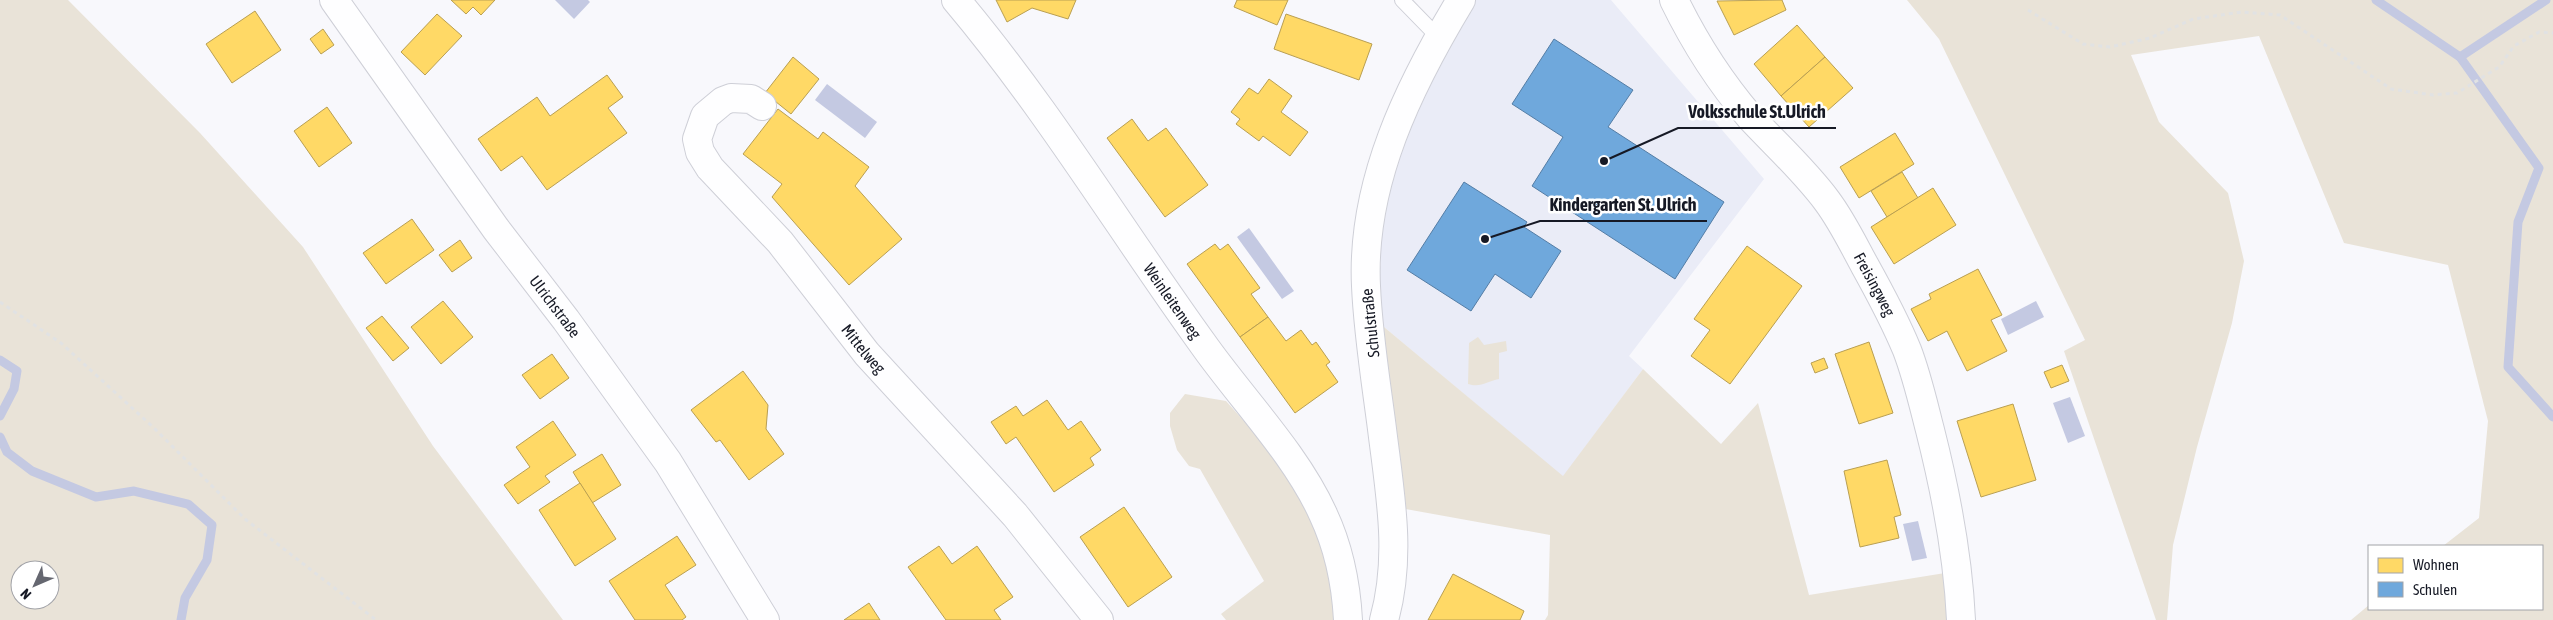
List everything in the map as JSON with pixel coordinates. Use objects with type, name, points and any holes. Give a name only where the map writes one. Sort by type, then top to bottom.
[{"type":"street","name":"Ulrichstraße","points":[[334,0],[496,229],[566,320],[668,462],[716,537],[765,620]]},
{"type":"street","name":"Weinleitenweg","points":[[956,0],[1001,55],[1203,345],[1296,468],[1323,513],[1340,558],[1347,596],[1348,620]]},
{"type":"street","name":"Schulstraße","points":[[1384,620],[1392,592],[1394,542],[1366,285],[1368,238],[1376,184],[1392,139],[1414,83],[1461,0]]},
{"type":"street","name":"Freisingweg","points":[[1674,0],[1686,24],[1729,90],[1827,201],[1844,226],[1888,308],[1907,350],[1942,478],[1958,572],[1961,620]]},
{"type":"street","name":"Mittelweg","points":[[762,106],[751,99],[731,98],[723,101],[705,116],[697,139],[700,152],[710,168],[780,242],[867,354],[1015,514],[1072,583],[1098,620]]},
{"type":"lane","points":[[1402,0],[1439,38]]},
{"type":"path","points":[[2028,10],[2083,44],[2110,47],[2150,38],[2193,19],[2242,12],[2280,15],[2391,89],[2433,95],[2457,93],[2499,68],[2514,46],[2539,32],[2553,33]]},
{"type":"path","points":[[0,302],[61,343],[154,428],[245,519],[376,620]]},
{"type":"shaded area","points":[[0,0],[68,0],[200,133],[303,247],[433,446],[563,620],[0,620]]},
{"type":"shaded area","points":[[1473,0],[1611,0],[1764,179],[1629,356],[1643,369],[1563,477],[1378,322],[1373,280],[1381,265],[1380,222],[1403,131]]},
{"type":"shaded area","points":[[1907,0],[2553,0],[2553,620],[2351,620],[2368,606],[2368,610],[2543,610],[2543,545],[2444,545],[2479,518],[2488,421],[2448,265],[2344,243],[2259,36],[2131,55],[2159,122],[2228,193],[2244,261],[2232,323],[2197,447],[2173,545],[2167,620],[2156,620],[2064,351],[2085,340],[1939,39]]},
{"type":"shaded area","points":[[1378,322],[1563,476],[1643,369],[1721,444],[1758,403],[1809,595],[1945,573],[1948,620],[1545,620],[1548,615],[1550,535],[1400,508]]},
{"type":"shaded area","points":[[1478,337],[1484,345],[1506,341],[1507,351],[1499,353],[1499,379],[1480,385],[1473,385],[1468,384],[1469,343]]},
{"type":"shaded area","points":[[1185,394],[1226,401],[1268,448],[1319,520],[1343,620],[1226,620],[1221,614],[1264,581],[1200,469],[1189,466],[1177,450],[1170,426],[1170,413]]},
{"type":"water","points":[[555,0],[588,0],[590,2],[574,19]]},
{"type":"water","points":[[827,84],[877,122],[865,138],[815,100]]},
{"type":"water","points":[[1249,228],[1294,291],[1282,299],[1237,237]]},
{"type":"water","points":[[2036,301],[2044,317],[2008,335],[2001,319]]},
{"type":"water","points":[[2070,397],[2085,436],[2068,443],[2053,403]]},
{"type":"water","points":[[1918,521],[1927,558],[1912,561],[1903,524]]},
{"type":"building: Wohnen","points":[[451,0],[495,0],[481,15],[473,7],[466,14]]},
{"type":"building: Wohnen","points":[[996,0],[1076,0],[1068,19],[1032,8],[1007,22]]},
{"type":"building: Wohnen","points":[[1237,0],[1288,0],[1277,25],[1234,7]]},
{"type":"building: Wohnen","points":[[1782,0],[1786,10],[1734,35],[1717,1]]},
{"type":"building: Wohnen","points":[[255,11],[281,50],[232,83],[206,44]]},
{"type":"building: Wohnen","points":[[437,14],[462,36],[425,75],[401,52]]},
{"type":"building: Wohnen","points":[[1286,14],[1372,44],[1359,80],[1274,49]]},
{"type":"building: Wohnen","points":[[1797,25],[1825,57],[1781,96],[1754,64]]},
{"type":"building: Wohnen","points":[[323,29],[334,45],[321,54],[310,39]]},
{"type":"building: Wohnen","points":[[793,57],[819,79],[791,114],[765,93]]},
{"type":"building: Wohnen","points":[[1825,57],[1853,88],[1809,127],[1781,96]]},
{"type":"building: Wohnen","points":[[607,75],[623,97],[608,108],[627,133],[547,190],[522,156],[501,171],[478,139],[537,97],[550,116]]},
{"type":"building: Wohnen","points":[[1269,79],[1292,96],[1281,112],[1308,132],[1290,156],[1263,136],[1259,141],[1236,124],[1240,119],[1231,112],[1249,88],[1258,94]]},
{"type":"building: Wohnen","points":[[327,107],[352,143],[319,167],[294,131]]},
{"type":"building: Wohnen","points":[[778,109],[818,139],[823,132],[869,167],[855,186],[902,239],[849,285],[772,197],[782,184],[743,154]]},
{"type":"building: Wohnen","points":[[1132,119],[1148,141],[1166,128],[1208,185],[1165,217],[1107,138]]},
{"type":"building: Wohnen","points":[[1895,133],[1914,164],[1859,198],[1840,167]]},
{"type":"building: Wohnen","points":[[1902,172],[1918,198],[1887,217],[1871,191]]},
{"type":"building: Wohnen","points":[[1933,188],[1956,225],[1894,264],[1871,227]]},
{"type":"building: Wohnen","points":[[412,219],[434,250],[386,284],[363,253]]},
{"type":"building: Wohnen","points":[[460,240],[472,258],[452,272],[439,255]]},
{"type":"building: Wohnen","points":[[1215,244],[1220,250],[1228,244],[1260,288],[1251,294],[1268,317],[1240,337],[1187,264]]},
{"type":"building: Wohnen","points":[[1747,246],[1802,286],[1730,384],[1691,356],[1710,330],[1694,319]]},
{"type":"building: Wohnen","points":[[1978,269],[2002,315],[1991,320],[2007,351],[1967,371],[1947,331],[1928,341],[1911,309],[1931,299],[1929,294]]},
{"type":"building: Wohnen","points":[[443,301],[473,337],[441,364],[411,327]]},
{"type":"building: Wohnen","points":[[382,316],[409,348],[393,361],[366,328]]},
{"type":"building: Wohnen","points":[[1268,317],[1286,341],[1301,330],[1312,345],[1316,342],[1330,362],[1326,365],[1338,382],[1295,413],[1240,337]]},
{"type":"building: Wohnen","points":[[1869,342],[1893,413],[1859,424],[1835,354]]},
{"type":"building: Wohnen","points":[[552,354],[569,378],[540,399],[522,375]]},
{"type":"building: Wohnen","points":[[1824,358],[1828,368],[1815,373],[1811,363]]},
{"type":"building: Wohnen","points":[[2062,365],[2069,381],[2051,388],[2044,372]]},
{"type":"building: Wohnen","points":[[743,371],[768,405],[766,429],[784,454],[749,480],[720,440],[716,442],[691,410]]},
{"type":"building: Wohnen","points":[[1047,400],[1068,430],[1081,421],[1101,450],[1090,458],[1094,465],[1054,492],[1016,437],[1006,444],[991,422],[1016,406],[1023,416]]},
{"type":"building: Wohnen","points":[[2013,404],[2036,480],[1981,497],[1957,421]]},
{"type":"building: Wohnen","points":[[553,421],[576,455],[545,476],[550,482],[518,504],[504,485],[530,467],[516,447]]},
{"type":"building: Wohnen","points":[[602,454],[621,485],[592,503],[573,472]]},
{"type":"building: Wohnen","points":[[1887,460],[1901,515],[1894,517],[1899,538],[1860,547],[1844,471]]},
{"type":"building: Wohnen","points":[[580,483],[616,539],[575,566],[539,510]]},
{"type":"building: Wohnen","points":[[1124,507],[1172,577],[1128,607],[1080,537]]},
{"type":"building: Wohnen","points":[[677,536],[696,565],[665,585],[686,617],[682,620],[635,620],[609,581]]},
{"type":"building: Wohnen","points":[[939,546],[952,564],[977,546],[1013,597],[994,610],[1001,620],[946,620],[908,567]]},
{"type":"building: Wohnen","points":[[1453,574],[1524,611],[1520,620],[1428,620]]},
{"type":"building: Wohnen","points":[[869,603],[880,620],[844,620]]},
{"type":"building: Schulen","points":[[1554,39],[1633,90],[1608,127],[1724,202],[1675,279],[1532,186],[1563,137],[1512,104]]},
{"type":"building: Schulen","points":[[1464,182],[1527,222],[1524,227],[1561,251],[1531,298],[1495,274],[1471,311],[1407,270]]},
{"type":"waterway","points":[[2376,0],[2460,57],[2539,168],[2518,222],[2508,367],[2553,417]]},
{"type":"waterway","points":[[2460,57],[2546,0]]},
{"type":"waterway","points":[[0,360],[17,371],[14,389],[0,416]]},
{"type":"waterway","points":[[0,437],[7,452],[32,471],[96,497],[134,491],[188,504],[212,525],[207,560],[185,598],[181,620]]},
{"type":"place","name":"Volksschule St.Ulrich","points":[[1604,161]]},
{"type":"place","name":"Kindergarten St. Ulrich","points":[[1485,239]]}]
